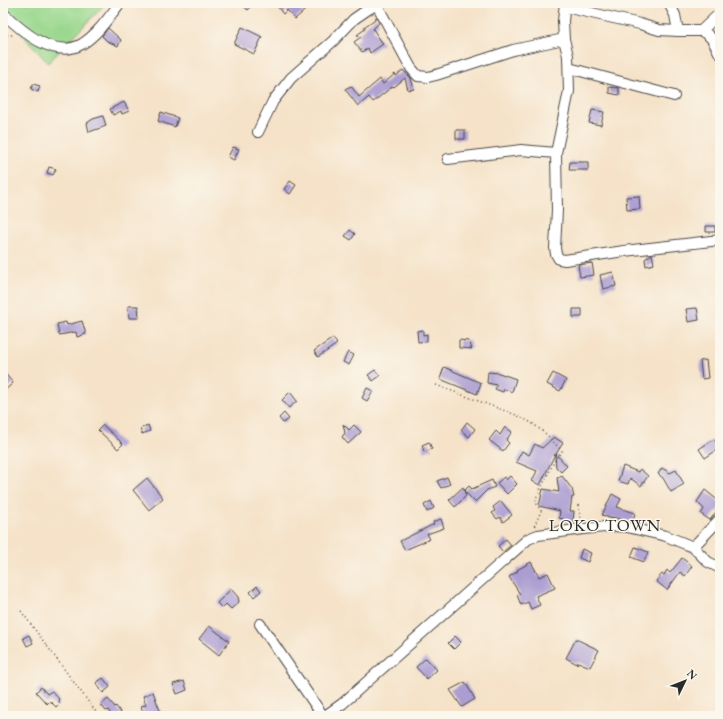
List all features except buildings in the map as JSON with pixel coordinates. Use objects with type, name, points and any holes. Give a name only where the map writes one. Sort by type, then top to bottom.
[{"type":"street","points":[[3,14],[13,23],[38,40],[50,46],[68,48],[76,46],[89,38],[99,29],[120,3]]},
{"type":"street","points":[[669,3],[675,15],[678,32]]},
{"type":"street","points":[[258,132],[273,101],[291,78],[333,41],[354,19],[366,10],[378,4],[411,68],[415,74],[423,77],[436,75],[513,50],[564,39]]},
{"type":"street","points":[[720,54],[712,39],[701,31],[678,32],[659,30],[565,5],[562,21],[568,56],[567,103],[556,153],[557,210],[555,248],[556,254],[565,260],[624,251],[720,240]]},
{"type":"street","points":[[701,31],[720,13]]},
{"type":"street","points":[[568,68],[674,96]]},
{"type":"street","points":[[448,159],[521,150],[556,153]]},
{"type":"street","points":[[693,547],[720,519]]},
{"type":"street","points":[[260,624],[324,716],[342,704],[528,539],[538,535],[615,526],[639,529],[666,536],[693,547],[708,562],[720,568]]},
{"type":"path","points":[[436,385],[516,415],[532,423],[547,435],[562,451],[556,458],[536,498],[536,505],[541,511],[528,539]]},
{"type":"path","points":[[578,505],[583,529]]},
{"type":"path","points":[[21,611],[99,716]]},
{"type":"green space","points":[[3,3],[106,3],[48,63],[3,13]]},
{"type":"district","name":"LOKO TOWN","points":[[605,525]]}]
